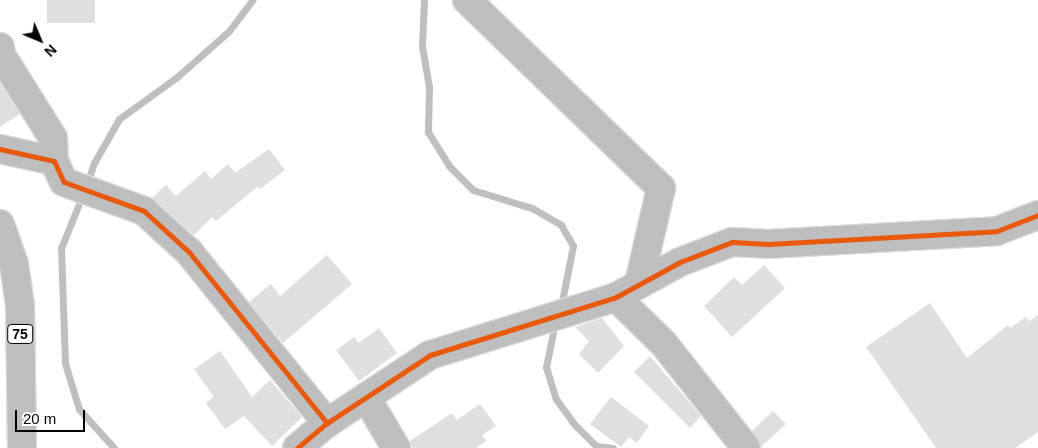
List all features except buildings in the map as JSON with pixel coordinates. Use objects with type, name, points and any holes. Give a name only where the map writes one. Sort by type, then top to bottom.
[{"type":"street","points":[[467,0],[661,188],[639,283]]},
{"type":"street","points":[[0,47],[1,55],[53,138],[59,171]]},
{"type":"street","points":[[0,149],[59,171],[94,194],[144,211],[189,252],[327,424]]},
{"type":"street","points":[[297,448],[366,396],[430,355],[616,296],[680,262],[732,242],[768,244],[997,231],[1038,214]]},
{"type":"street","name":"75","points":[[0,224],[14,264],[20,305],[22,448]]},
{"type":"street","points":[[616,296],[664,344],[746,448]]},
{"type":"street","points":[[366,396],[396,448]]},
{"type":"waterway","points":[[87,184],[94,163],[119,119],[177,77],[229,31],[252,0]]},
{"type":"waterway","points":[[424,0],[422,46],[429,87],[428,132],[449,166],[473,190],[532,208],[561,225],[573,246],[561,306]]},
{"type":"waterway","points":[[83,194],[61,248],[65,363],[79,409],[114,448]]},
{"type":"waterway","points":[[555,323],[546,367],[556,399],[575,425],[596,446],[613,448]]},
{"type":"cycle path","points":[[0,149],[54,161],[64,182],[144,211],[189,252],[327,423]]},
{"type":"cycle path","points":[[297,448],[327,423],[430,355],[616,297],[680,262],[732,242],[768,244],[997,231],[1038,215]]}]
